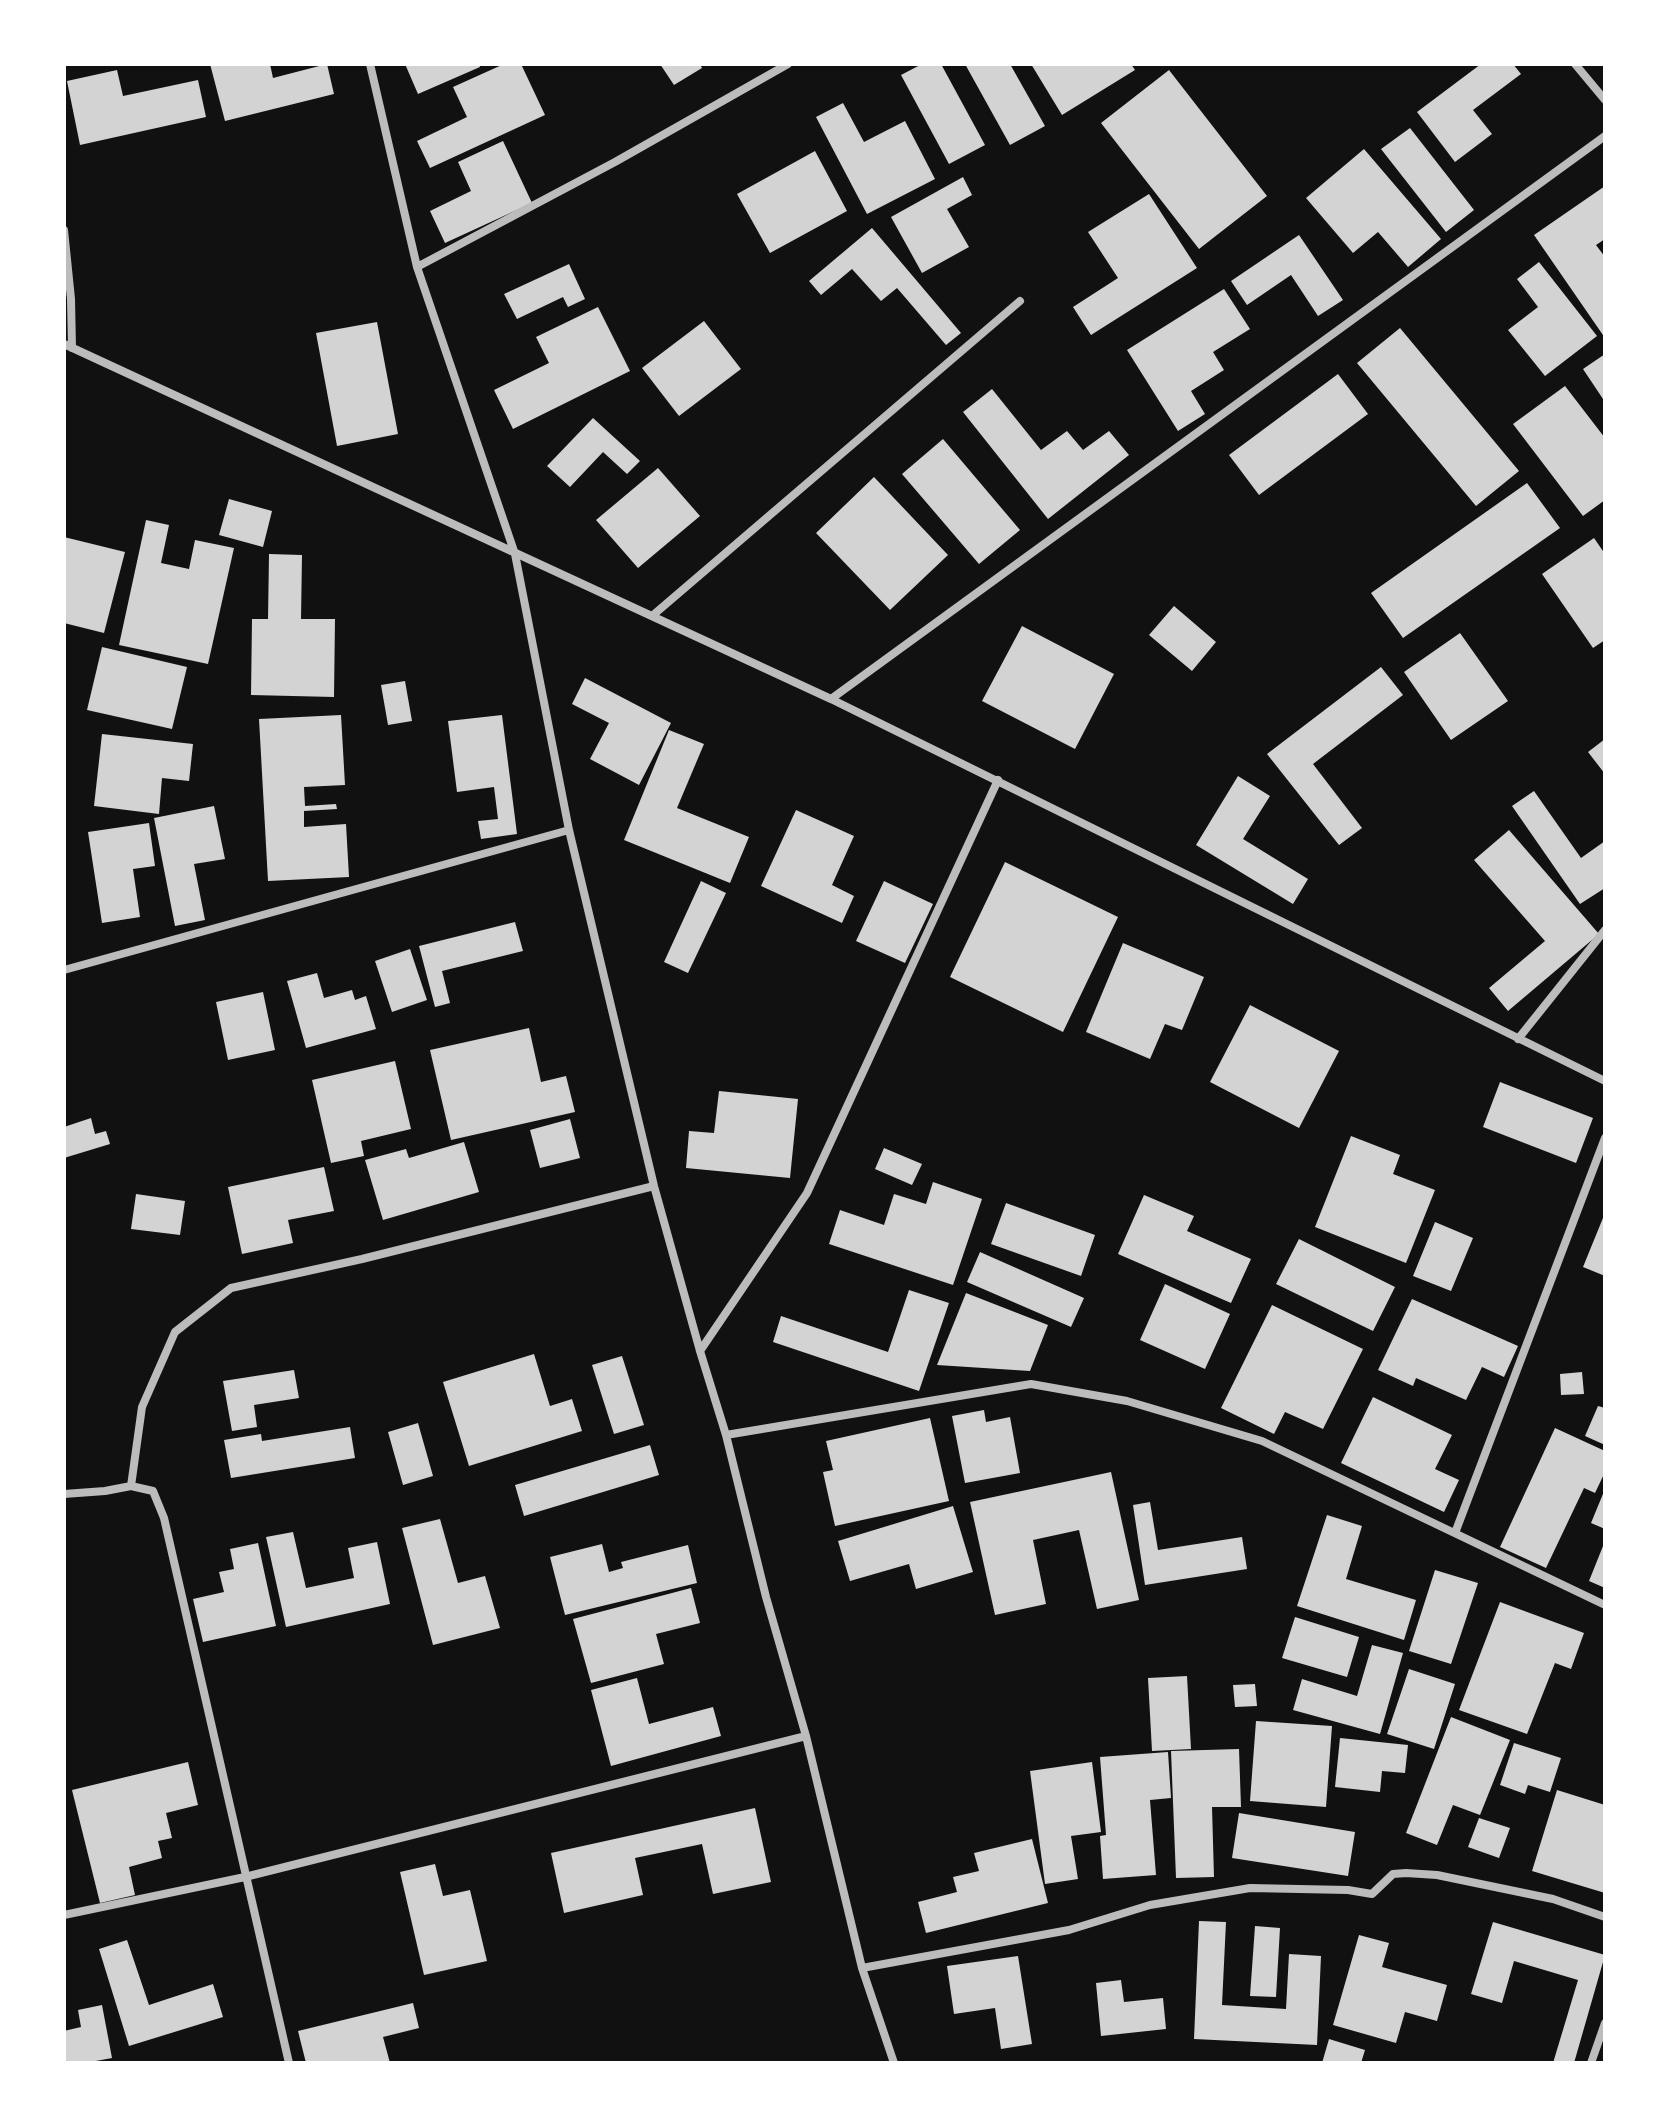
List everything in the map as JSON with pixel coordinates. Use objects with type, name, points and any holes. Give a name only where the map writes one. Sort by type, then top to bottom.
[{"type":"street","points":[[370,64],[417,267],[515,554],[569,830],[654,1186],[726,1435],[766,1597],[806,1736],[862,1968],[894,2063]]},
{"type":"street","points":[[417,267],[615,162],[788,64]]},
{"type":"street","points":[[1575,64],[1605,100]]},
{"type":"street","points":[[831,699],[1605,136]]},
{"type":"street","points":[[64,230],[71,299],[68,346],[831,699],[1605,1081]]},
{"type":"street","points":[[652,616],[1020,301]]},
{"type":"street","points":[[700,1351],[807,1193],[998,780]]},
{"type":"street","points":[[64,970],[569,830]]},
{"type":"street","points":[[1518,1039],[1605,930]]},
{"type":"street","points":[[1455,1533],[1605,1138]]},
{"type":"street","points":[[131,1486],[142,1407],[175,1332],[231,1288],[362,1259],[654,1186]]},
{"type":"street","points":[[726,1435],[1031,1384],[1127,1401],[1262,1441],[1605,1605]]},
{"type":"street","points":[[64,1494],[131,1486],[153,1491],[164,1518],[289,2063]]},
{"type":"street","points":[[64,1915],[245,1877],[806,1736]]},
{"type":"street","points":[[862,1968],[1069,1930],[1150,1905],[1250,1888],[1348,1890],[1372,1894],[1393,1874],[1406,1873],[1437,1875],[1553,1899],[1605,1917]]},
{"type":"street","points":[[1591,2063],[1605,2023]]},
{"type":"building","points":[[210,64],[270,64],[273,78],[327,64],[334,94],[225,121]]},
{"type":"building","points":[[405,64],[479,64],[480,67],[418,94]]},
{"type":"building","points":[[504,64],[521,64],[545,115],[430,168],[417,141],[467,117],[453,87]]},
{"type":"building","points":[[660,64],[700,64],[702,68],[674,85]]},
{"type":"building","points":[[922,64],[941,64],[985,145],[949,164],[901,75]]},
{"type":"building","points":[[965,64],[1010,64],[1045,126],[1010,145]]},
{"type":"building","points":[[1031,64],[1131,64],[1135,70],[1062,115]]},
{"type":"building","points":[[1481,64],[1513,64],[1521,74],[1473,110],[1492,134],[1455,162],[1417,112]]},
{"type":"building","points":[[117,70],[123,96],[198,80],[206,117],[80,145],[67,81]]},
{"type":"building","points":[[1169,70],[1267,196],[1199,249],[1101,123]]},
{"type":"building","points":[[843,103],[864,142],[905,121],[935,179],[867,214],[816,117]]},
{"type":"building","points":[[1410,128],[1474,210],[1446,232],[1381,149]]},
{"type":"building","points":[[503,141],[532,203],[445,243],[430,211],[471,191],[458,162]]},
{"type":"building","points":[[1364,149],[1441,239],[1408,267],[1378,232],[1353,253],[1306,198]]},
{"type":"building","points":[[815,151],[847,211],[770,253],[737,194]]},
{"type":"building","points":[[963,177],[972,195],[947,209],[969,247],[922,273],[891,217]]},
{"type":"building","points":[[1605,186],[1605,239],[1596,245],[1605,257],[1605,338],[1534,235]]},
{"type":"building","points":[[1149,194],[1197,268],[1091,335],[1073,307],[1118,278],[1088,232]]},
{"type":"building","points":[[872,228],[961,333],[946,345],[897,288],[881,301],[852,269],[821,295],[809,281]]},
{"type":"building","points":[[1299,235],[1343,300],[1318,316],[1291,275],[1247,305],[1231,281]]},
{"type":"building","points":[[1539,262],[1597,336],[1545,376],[1508,330],[1538,307],[1517,279]]},
{"type":"building","points":[[569,264],[585,299],[568,307],[563,297],[517,319],[504,294]]},
{"type":"building","points":[[1224,289],[1250,329],[1213,352],[1224,370],[1191,391],[1205,414],[1178,431],[1127,350]]},
{"type":"building","points":[[598,307],[630,371],[513,429],[494,390],[549,363],[536,337]]},
{"type":"building","points":[[704,321],[741,369],[679,416],[642,368]]},
{"type":"building","points":[[377,322],[398,434],[337,446],[316,333]]},
{"type":"building","points":[[1400,328],[1519,471],[1476,506],[1357,363]]},
{"type":"building","points":[[1605,354],[1605,402],[1583,369]]},
{"type":"building","points":[[1338,374],[1368,414],[1259,495],[1229,455]]},
{"type":"building","points":[[1565,386],[1605,438],[1605,500],[1583,516],[1513,424]]},
{"type":"building","points":[[992,389],[1041,450],[1067,431],[1083,450],[1109,431],[1129,455],[1048,519],[963,412]]},
{"type":"building","points":[[593,418],[640,461],[627,474],[603,452],[570,487],[547,466]]},
{"type":"building","points":[[943,439],[1020,530],[979,564],[902,474]]},
{"type":"building","points":[[658,468],[700,516],[638,568],[596,520]]},
{"type":"building","points":[[874,477],[948,555],[890,610],[816,533]]},
{"type":"building","points":[[1527,483],[1560,528],[1403,638],[1371,593]]},
{"type":"building","points":[[229,499],[272,511],[263,547],[219,535]]},
{"type":"building","points":[[146,520],[169,525],[161,563],[189,569],[195,540],[234,548],[208,664],[119,645]]},
{"type":"building","points":[[64,537],[125,552],[104,633],[64,623]]},
{"type":"building","points":[[1594,538],[1605,554],[1605,640],[1593,648],[1542,574]]},
{"type":"building","points":[[269,554],[302,555],[301,619],[335,619],[334,697],[251,695],[252,619],[268,619]]},
{"type":"building","points":[[1174,606],[1216,642],[1192,671],[1149,635]]},
{"type":"building","points":[[1022,626],[1114,674],[1075,749],[982,701]]},
{"type":"building","points":[[1460,633],[1508,701],[1451,740],[1404,672]]},
{"type":"building","points":[[102,647],[187,667],[172,729],[87,710]]},
{"type":"building","points":[[1381,667],[1403,695],[1313,764],[1362,828],[1339,845],[1267,754]]},
{"type":"building","points":[[585,678],[671,723],[639,785],[590,759],[609,723],[572,704]]},
{"type":"building","points":[[405,681],[412,721],[388,725],[381,685]]},
{"type":"building","points":[[341,715],[345,785],[304,787],[305,806],[336,804],[337,809],[304,811],[304,827],[346,824],[349,877],[268,881],[259,719]]},
{"type":"building","points":[[502,715],[517,834],[481,839],[478,821],[498,819],[494,787],[457,792],[448,721]]},
{"type":"building","points":[[669,730],[704,744],[677,808],[749,837],[730,883],[624,840]]},
{"type":"building","points":[[102,734],[193,744],[189,781],[162,778],[159,814],[94,806]]},
{"type":"building","points":[[1605,739],[1605,774],[1588,752]]},
{"type":"building","points":[[1238,776],[1270,796],[1243,839],[1308,879],[1293,904],[1196,845]]},
{"type":"building","points":[[1534,791],[1581,858],[1605,841],[1605,888],[1580,904],[1512,806]]},
{"type":"building","points":[[214,806],[225,859],[194,864],[205,920],[175,926],[154,818]]},
{"type":"building","points":[[796,810],[854,836],[832,885],[854,896],[842,923],[761,886]]},
{"type":"building","points":[[149,823],[155,866],[133,869],[140,917],[102,923],[88,832]]},
{"type":"building","points":[[1509,830],[1599,934],[1508,1011],[1489,988],[1545,941],[1474,860]]},
{"type":"building","points":[[1005,862],[1118,917],[1063,1032],[950,977]]},
{"type":"building","points":[[701,881],[726,893],[688,973],[664,962]]},
{"type":"building","points":[[884,881],[933,904],[905,963],[856,941]]},
{"type":"building","points":[[515,922],[523,951],[442,971],[450,1003],[435,1007],[419,946]]},
{"type":"building","points":[[1123,943],[1204,977],[1182,1030],[1165,1024],[1150,1059],[1086,1032]]},
{"type":"building","points":[[410,949],[427,1000],[392,1012],[375,961]]},
{"type":"building","points":[[317,973],[324,998],[352,990],[355,1000],[366,996],[376,1029],[306,1048],[287,981]]},
{"type":"building","points":[[263,992],[275,1050],[228,1060],[216,1002]]},
{"type":"building","points":[[1250,1005],[1339,1051],[1299,1128],[1210,1082]]},
{"type":"building","points":[[529,1028],[541,1082],[566,1076],[575,1112],[451,1140],[430,1050]]},
{"type":"building","points":[[395,1061],[411,1129],[361,1141],[364,1156],[331,1163],[312,1080]]},
{"type":"building","points":[[1500,1082],[1593,1118],[1576,1163],[1483,1127]]},
{"type":"building","points":[[719,1091],[798,1099],[790,1178],[686,1168],[689,1131],[714,1133]]},
{"type":"building","points":[[91,1118],[95,1134],[106,1131],[110,1144],[64,1158],[64,1127]]},
{"type":"building","points":[[570,1119],[580,1158],[540,1168],[530,1130]]},
{"type":"building","points":[[1351,1136],[1400,1155],[1393,1174],[1435,1190],[1406,1263],[1315,1227]]},
{"type":"building","points":[[464,1142],[479,1192],[383,1220],[365,1160],[406,1149],[409,1158]]},
{"type":"building","points":[[884,1148],[922,1164],[912,1185],[875,1169]]},
{"type":"building","points":[[324,1167],[334,1211],[288,1220],[293,1243],[242,1254],[228,1187]]},
{"type":"building","points":[[933,1182],[982,1199],[953,1285],[829,1244],[840,1210],[884,1225],[894,1194],[926,1204]]},
{"type":"building","points":[[136,1194],[185,1201],[180,1235],[131,1229]]},
{"type":"building","points":[[1144,1195],[1194,1216],[1187,1231],[1251,1259],[1231,1303],[1118,1254]]},
{"type":"building","points":[[1006,1203],[1095,1235],[1081,1276],[991,1244]]},
{"type":"building","points":[[1605,1213],[1605,1276],[1583,1267]]},
{"type":"building","points":[[1435,1222],[1473,1238],[1451,1291],[1413,1276]]},
{"type":"building","points":[[1299,1239],[1395,1287],[1373,1331],[1276,1284]]},
{"type":"building","points":[[980,1252],[1084,1298],[1071,1327],[967,1282]]},
{"type":"building","points":[[1165,1284],[1230,1314],[1205,1369],[1140,1340]]},
{"type":"building","points":[[909,1290],[949,1303],[919,1391],[773,1342],[781,1316],[888,1352]]},
{"type":"building","points":[[966,1293],[1048,1325],[1030,1371],[937,1365]]},
{"type":"building","points":[[1412,1299],[1518,1346],[1504,1377],[1482,1367],[1466,1400],[1416,1378],[1413,1386],[1378,1370]]},
{"type":"building","points":[[1272,1305],[1363,1349],[1323,1429],[1285,1412],[1274,1434],[1221,1408]]},
{"type":"building","points":[[534,1354],[550,1406],[572,1399],[582,1431],[469,1466],[443,1382]]},
{"type":"building","points":[[622,1356],[644,1425],[614,1434],[592,1365]]},
{"type":"building","points":[[294,1370],[299,1398],[254,1405],[257,1427],[232,1431],[223,1381]]},
{"type":"building","points":[[1582,1372],[1584,1394],[1561,1395],[1560,1374]]},
{"type":"building","points":[[1373,1397],[1452,1435],[1435,1469],[1459,1480],[1444,1512],[1341,1463]]},
{"type":"building","points":[[1598,1406],[1605,1408],[1605,1445],[1585,1436]]},
{"type":"building","points":[[984,1410],[986,1422],[1010,1417],[1020,1473],[965,1483],[952,1416]]},
{"type":"building","points":[[930,1418],[949,1501],[835,1526],[823,1472],[833,1470],[826,1441]]},
{"type":"building","points":[[418,1423],[433,1476],[403,1485],[388,1432]]},
{"type":"building","points":[[350,1427],[355,1458],[231,1478],[224,1440],[261,1434],[262,1441]]},
{"type":"building","points":[[1555,1428],[1605,1451],[1605,1472],[1595,1493],[1584,1488],[1546,1568],[1500,1547]]},
{"type":"building","points":[[650,1445],[659,1475],[524,1516],[515,1485]]},
{"type":"building","points":[[1111,1472],[1139,1600],[1097,1609],[1079,1530],[1033,1540],[1046,1604],[995,1615],[970,1502]]},
{"type":"building","points":[[1605,1489],[1605,1529],[1591,1523]]},
{"type":"building","points":[[1150,1502],[1158,1550],[1242,1537],[1247,1569],[1145,1585],[1133,1505]]},
{"type":"building","points":[[953,1506],[973,1572],[916,1589],[909,1564],[850,1581],[838,1541]]},
{"type":"building","points":[[1327,1515],[1362,1526],[1346,1579],[1416,1600],[1404,1640],[1297,1606]]},
{"type":"building","points":[[440,1519],[458,1583],[485,1576],[500,1628],[433,1645],[402,1528]]},
{"type":"building","points":[[293,1532],[306,1588],[354,1578],[348,1548],[377,1542],[390,1604],[286,1627],[266,1537]]},
{"type":"building","points":[[1605,1541],[1605,1588],[1589,1581]]},
{"type":"building","points":[[258,1543],[276,1626],[203,1642],[193,1599],[224,1592],[219,1572],[234,1569],[230,1549]]},
{"type":"building","points":[[602,1544],[609,1572],[623,1568],[621,1562],[688,1545],[697,1583],[565,1615],[550,1557]]},
{"type":"building","points":[[1435,1570],[1478,1583],[1451,1664],[1409,1651]]},
{"type":"building","points":[[691,1588],[700,1623],[656,1634],[664,1664],[591,1683],[573,1619]]},
{"type":"building","points":[[1500,1602],[1584,1633],[1571,1669],[1555,1663],[1527,1734],[1459,1710]]},
{"type":"building","points":[[1295,1617],[1359,1637],[1347,1677],[1282,1658]]},
{"type":"building","points":[[1372,1645],[1403,1653],[1380,1734],[1293,1710],[1302,1679],[1357,1696]]},
{"type":"building","points":[[1409,1669],[1455,1684],[1434,1749],[1387,1734]]},
{"type":"building","points":[[1187,1676],[1191,1749],[1152,1751],[1148,1678]]},
{"type":"building","points":[[637,1678],[649,1724],[713,1707],[721,1736],[611,1766],[591,1690]]},
{"type":"building","points":[[1255,1684],[1257,1706],[1235,1707],[1233,1685]]},
{"type":"building","points":[[1451,1717],[1510,1740],[1480,1815],[1453,1805],[1437,1845],[1406,1833]]},
{"type":"building","points":[[1256,1721],[1332,1726],[1326,1807],[1250,1801]]},
{"type":"building","points":[[1340,1738],[1408,1745],[1405,1773],[1382,1771],[1380,1792],[1335,1787]]},
{"type":"building","points":[[1514,1743],[1561,1758],[1550,1792],[1528,1785],[1525,1794],[1500,1785]]},
{"type":"building","points":[[1239,1749],[1241,1807],[1212,1807],[1214,1877],[1176,1878],[1171,1751]]},
{"type":"building","points":[[1168,1752],[1171,1798],[1150,1800],[1156,1875],[1103,1879],[1100,1836],[1106,1835],[1100,1757]]},
{"type":"building","points":[[188,1762],[198,1805],[166,1813],[172,1838],[158,1841],[162,1858],[129,1867],[135,1895],[100,1903],[72,1790]]},
{"type":"building","points":[[1092,1762],[1101,1832],[1071,1836],[1078,1879],[1045,1884],[1030,1771]]},
{"type":"building","points":[[1557,1790],[1605,1805],[1605,1893],[1532,1871]]},
{"type":"building","points":[[755,1808],[771,1882],[713,1894],[702,1844],[635,1858],[643,1895],[564,1913],[551,1853]]},
{"type":"building","points":[[1239,1813],[1355,1832],[1348,1876],[1232,1858]]},
{"type":"building","points":[[1479,1818],[1510,1828],[1499,1858],[1468,1847]]},
{"type":"building","points":[[1032,1839],[1048,1903],[926,1933],[918,1902],[957,1892],[953,1877],[979,1871],[974,1853]]},
{"type":"building","points":[[435,1864],[443,1896],[470,1890],[487,1961],[424,1975],[400,1872]]},
{"type":"building","points":[[1199,1921],[1226,1922],[1222,2005],[1286,2009],[1289,1954],[1321,1956],[1317,2045],[1194,2039]]},
{"type":"building","points":[[1493,1922],[1605,1955],[1574,2063],[1553,2063],[1578,1980],[1514,1961],[1502,2003],[1471,1994]]},
{"type":"building","points":[[1255,1926],[1280,1928],[1276,1997],[1250,1996]]},
{"type":"building","points":[[1359,1935],[1389,1943],[1382,1967],[1447,1985],[1437,2021],[1405,2012],[1396,2043],[1333,2025]]},
{"type":"building","points":[[127,1940],[149,2005],[213,1984],[223,2017],[129,2046],[99,1949]]},
{"type":"building","points":[[1018,1956],[1032,2044],[1001,2049],[995,2008],[954,2014],[947,1966]]},
{"type":"building","points":[[1121,1980],[1124,2002],[1163,1998],[1166,2029],[1101,2036],[1096,1983]]},
{"type":"building","points":[[413,2003],[419,2028],[383,2037],[390,2063],[306,2063],[298,2031]]},
{"type":"building","points":[[102,2005],[112,2058],[64,2063],[64,2031],[81,2027],[78,2010]]},
{"type":"building","points":[[1329,2039],[1365,2050],[1361,2063],[1322,2063]]}]
